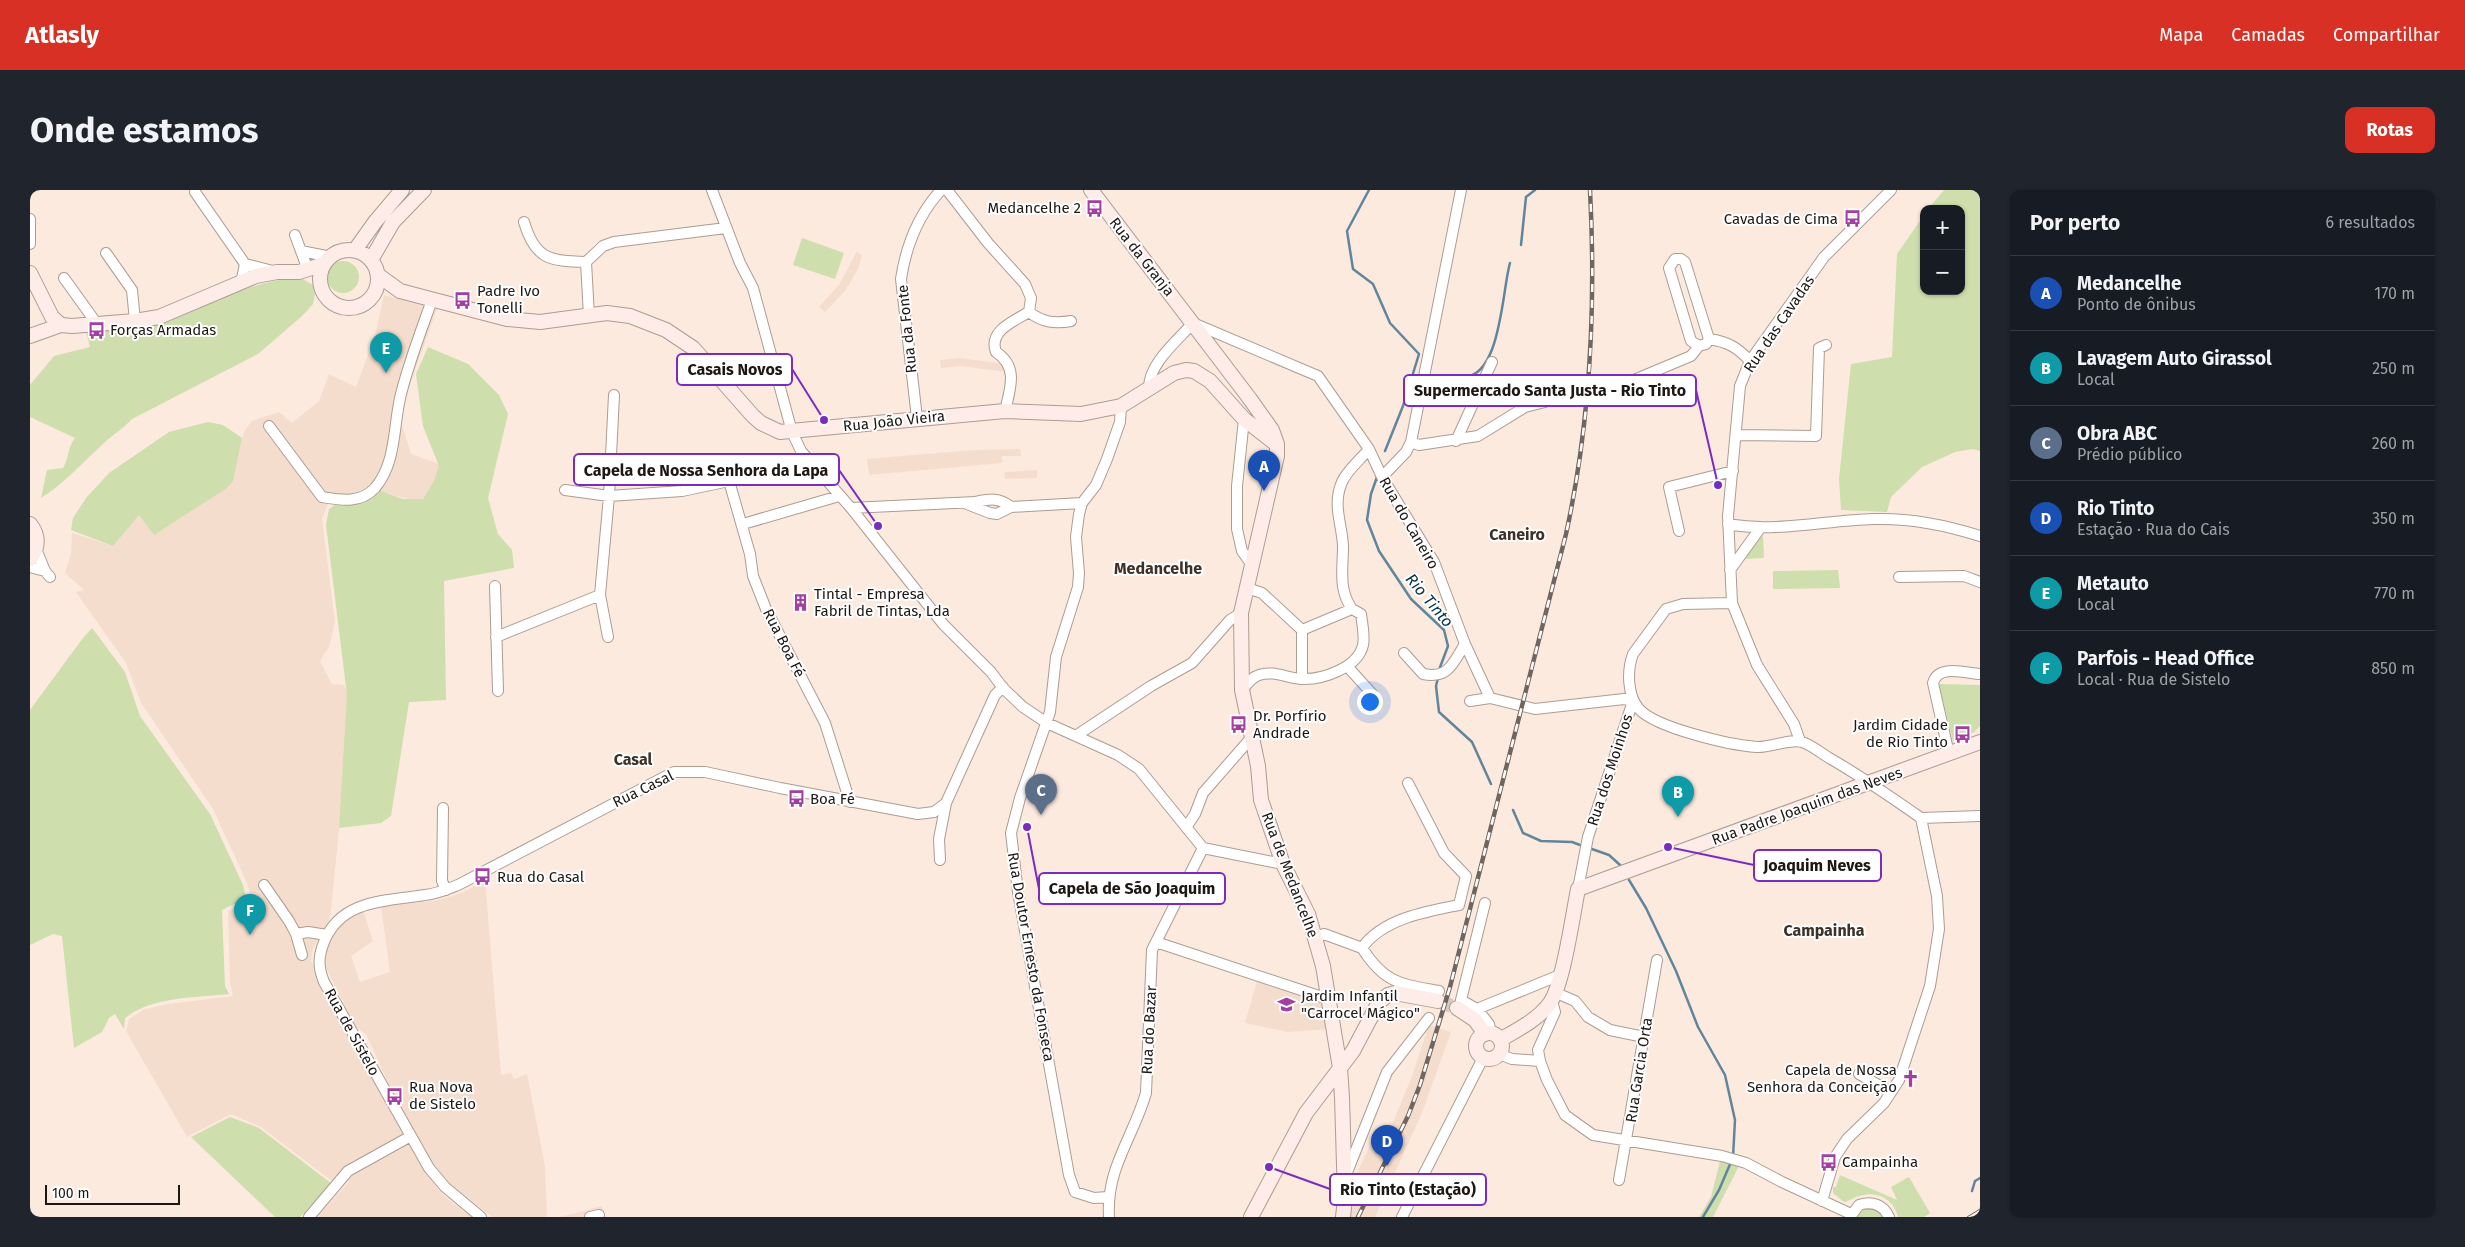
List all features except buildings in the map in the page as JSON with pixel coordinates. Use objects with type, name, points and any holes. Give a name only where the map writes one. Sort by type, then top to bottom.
[{"type":"street","points":[[355,250],[375,222],[402,190]]},
{"type":"street","points":[[371,260],[393,222],[424,190]]},
{"type":"street","points":[[712,190],[746,277],[753,288],[797,445],[851,508],[943,624],[1024,707],[1046,723],[1077,735],[1118,755],[1139,769],[1203,848],[1283,864]]},
{"type":"street","name":"Rua da Fonte","points":[[917,418],[901,279],[903,266],[916,226],[941,190]]},
{"type":"street","points":[[947,190],[988,243],[1025,284],[1031,298],[1028,312],[999,331],[995,337],[996,352],[1007,362],[1011,374],[1011,389],[1005,411]]},
{"type":"street","name":"Rua da Granja","points":[[1091,190],[1193,323]]},
{"type":"street","points":[[1382,477],[1406,452],[1411,442],[1461,190]]},
{"type":"street","name":"Rua das Cavadas","points":[[1800,741],[1794,724],[1756,665],[1732,603],[1728,524],[1740,386],[1750,361],[1824,257],[1891,190]]},
{"type":"street","points":[[195,192],[245,264],[277,272]]},
{"type":"street","points":[[30,219],[30,244]]},
{"type":"street","points":[[524,222],[529,238],[537,251],[558,260],[586,262],[603,246],[614,242],[726,228]]},
{"type":"street","points":[[295,235],[301,251],[303,271]]},
{"type":"street","points":[[30,336],[61,325],[135,321],[172,313],[256,276],[277,272],[303,271],[346,250],[355,250],[371,260],[378,275],[378,286],[373,296],[358,306],[340,306],[331,301],[317,280],[303,271]]},
{"type":"street","points":[[301,251],[328,260]]},
{"type":"street","points":[[106,253],[132,290],[135,321]]},
{"type":"street","points":[[1617,387],[1691,356],[1699,346],[1706,344],[1709,339],[1685,262],[1681,259],[1675,259],[1669,268],[1691,341],[1699,346]]},
{"type":"street","points":[[321,285],[321,276],[328,260]]},
{"type":"street","points":[[586,262],[589,316]]},
{"type":"street","points":[[241,283],[245,264]]},
{"type":"street","points":[[30,273],[47,309],[61,325]]},
{"type":"street","name":"Rua João Vieira","points":[[378,275],[400,291],[490,315],[525,321],[540,322],[607,313],[624,314],[673,335],[693,348],[761,423],[780,432],[1005,411],[1081,414],[1121,406],[1174,373],[1186,370],[1194,371],[1210,381],[1244,419],[1277,444]]},
{"type":"street","points":[[64,278],[97,324]]},
{"type":"street","name":"Rua João Vieira","points":[[373,296],[400,291]]},
{"type":"street","points":[[269,426],[322,497],[343,501],[361,499],[374,488],[392,454],[401,392],[432,300]]},
{"type":"street","points":[[1028,312],[1038,319],[1050,322],[1071,321]]},
{"type":"street","points":[[1149,389],[1148,382],[1153,370],[1193,323],[1267,422],[1277,444]]},
{"type":"street","name":"Rua do Caneiro","points":[[1193,323],[1318,376],[1369,450],[1382,477],[1434,562],[1465,644],[1490,698]]},
{"type":"street","points":[[1709,339],[1724,341],[1736,347],[1750,361]]},
{"type":"street","points":[[1736,435],[1816,436],[1818,348],[1826,345]]},
{"type":"street","points":[[1456,441],[1492,362]]},
{"type":"street","points":[[608,637],[600,594],[609,496],[614,395]]},
{"type":"street","points":[[1411,442],[1420,446],[1478,436],[1525,408],[1545,402]]},
{"type":"street","name":"Rua Doutor Ernesto da Fonseca","points":[[1108,1196],[1094,1198],[1075,1192],[1069,1175],[1014,868],[1011,833],[1020,798],[1046,723],[1056,657],[1078,587],[1079,573],[1076,537],[1082,503],[1096,485],[1107,459],[1120,422],[1121,406]]},
{"type":"street","points":[[1244,419],[1237,486],[1237,529],[1242,551],[1252,565]]},
{"type":"street","name":"Rua de Medancelhe","points":[[1277,444],[1274,474],[1241,613],[1242,690],[1258,766],[1261,800],[1283,864],[1308,914],[1316,936],[1340,1068],[1344,1178],[1343,1217]]},
{"type":"street","points":[[1242,690],[1259,674],[1270,673],[1302,679],[1336,672],[1347,666],[1363,646],[1361,614],[1352,610],[1347,601],[1341,579],[1343,545],[1336,502],[1342,480],[1369,450]]},
{"type":"street","points":[[565,490],[609,496],[682,491],[729,481],[807,458]]},
{"type":"street","points":[[1679,531],[1669,488],[1733,471]]},
{"type":"street","name":"Rua Boa Fé","points":[[729,481],[742,524],[753,576],[766,609],[825,723],[850,802]]},
{"type":"street","points":[[742,524],[839,496]]},
{"type":"street","points":[[851,508],[962,502],[994,498],[1002,500],[1011,507]]},
{"type":"street","points":[[962,502],[997,514],[1011,507],[1082,503]]},
{"type":"street","points":[[1728,524],[1787,527],[1874,519],[1908,520],[1954,528],[1980,536]]},
{"type":"street","points":[[30,524],[36,534],[33,554],[47,574],[30,567]]},
{"type":"street","points":[[1730,570],[1761,527]]},
{"type":"street","points":[[1899,577],[1964,576],[1980,582]]},
{"type":"street","points":[[495,586],[498,691]]},
{"type":"street","points":[[1247,588],[1262,593],[1302,630],[1302,679]]},
{"type":"street","points":[[496,636],[600,594]]},
{"type":"street","name":"Rua dos Moinhos","points":[[1578,889],[1588,837],[1633,701],[1630,693],[1630,663],[1633,654],[1666,609],[1684,604],[1732,603]]},
{"type":"street","points":[[1302,630],[1352,610]]},
{"type":"street","points":[[1077,735],[1152,686],[1192,663],[1230,620],[1241,613]]},
{"type":"street","points":[[1404,653],[1423,674],[1436,676],[1448,671],[1465,644]]},
{"type":"street","points":[[1347,666],[1374,696]]},
{"type":"street","points":[[1949,754],[1933,684],[1934,678],[1945,672],[1980,674]]},
{"type":"street","points":[[940,860],[939,839],[946,803],[996,695],[1003,687]]},
{"type":"street","points":[[1470,701],[1490,698],[1535,709],[1624,699],[1633,701],[1640,710],[1671,727],[1728,744],[1759,747],[1800,741],[1871,782],[1920,818],[1980,816]]},
{"type":"street","points":[[1187,826],[1195,814],[1203,793],[1251,738]]},
{"type":"street","name":"Rua Padre Joaquim das Neves","points":[[1578,889],[1980,742]]},
{"type":"street","name":"Rua Casal","points":[[327,935],[338,920],[355,908],[376,901],[428,895],[446,890],[674,772],[705,772],[918,814],[934,812],[946,803]]},
{"type":"street","points":[[1362,948],[1371,936],[1384,928],[1431,911],[1459,905],[1463,891],[1466,876],[1444,853],[1408,783]]},
{"type":"street","points":[[443,808],[442,872],[446,890]]},
{"type":"street","points":[[1822,1201],[1836,1158],[1847,1139],[1884,1103],[1899,1080],[1930,986],[1939,929],[1937,896],[1920,818]]},
{"type":"street","name":"Rua do Bazar","points":[[1109,1217],[1108,1196],[1112,1176],[1139,1116],[1146,1093],[1152,950],[1203,848]]},
{"type":"street","points":[[264,885],[289,921],[296,934],[302,955]]},
{"type":"street","points":[[1483,1058],[1476,1047],[1478,1039],[1494,1040],[1537,1016],[1553,997],[1560,975],[1578,889]]},
{"type":"street","points":[[1483,1058],[1492,1059],[1494,1040],[1489,1024],[1477,1008],[1461,1000],[1485,903]]},
{"type":"street","points":[[296,934],[308,932],[327,935]]},
{"type":"street","points":[[1316,936],[1324,934],[1362,948],[1377,967],[1398,984],[1439,996]]},
{"type":"street","name":"Rua de Sistelo","points":[[327,935],[320,952],[318,967],[324,982],[429,1168],[445,1187],[481,1217]]},
{"type":"street","points":[[1156,944],[1162,944],[1328,999]]},
{"type":"street","name":"Rua Garcia Orta","points":[[1619,1180],[1657,960]]},
{"type":"street","points":[[1477,1008],[1560,975]]},
{"type":"street","points":[[1250,1217],[1306,1113],[1352,1051],[1379,1002],[1388,995],[1403,993],[1439,996]]},
{"type":"street","points":[[1553,997],[1575,1001],[1588,1017],[1610,1030],[1644,1037]]},
{"type":"street","points":[[1553,997],[1555,1012],[1538,1050],[1540,1061],[1546,1080],[1565,1115],[1593,1135],[1722,1156],[1746,1162],[1851,1216],[1859,1205],[1871,1203],[1884,1208],[1889,1217]]},
{"type":"street","points":[[1457,1008],[1475,1020],[1512,1059],[1540,1061]]},
{"type":"street","points":[[1344,1178],[1387,1072],[1429,1018]]},
{"type":"street","points":[[1402,1217],[1483,1058]]},
{"type":"street","points":[[1859,1074],[1891,1092]]},
{"type":"street","points":[[309,1217],[348,1171],[411,1136]]},
{"type":"shaded area","points":[[857,251],[862,256],[858,269],[845,291],[825,312],[819,307],[839,285]]},
{"type":"shaded area","points":[[384,295],[437,309],[409,387],[400,419],[411,454],[442,465],[430,504],[380,492],[346,505],[328,504],[322,519],[335,622],[329,647],[320,661],[332,684],[344,685],[349,696],[345,770],[331,910],[329,920],[313,948],[311,961],[404,1136],[347,1166],[333,1182],[261,1127],[231,1114],[187,1137],[126,1031],[129,1019],[145,1009],[168,1004],[233,996],[230,983],[228,911],[252,900],[247,883],[213,809],[141,703],[126,663],[76,592],[84,590],[65,573],[71,554],[72,533],[113,546],[139,514],[154,534],[233,481],[239,448],[245,430],[252,421],[279,412],[292,423],[319,401],[329,374],[356,387],[375,336]]},
{"type":"shaded area","points":[[959,358],[1005,364],[1007,372],[960,366],[941,368],[940,360]]},
{"type":"shaded area","points":[[1020,449],[1021,456],[1002,456],[1002,463],[869,475],[867,459],[974,450]]},
{"type":"shaded area","points":[[1037,470],[1037,478],[1005,479],[1004,472]]},
{"type":"shaded area","points":[[485,880],[501,1075],[511,1073],[514,1079],[527,1074],[545,1166],[547,1217],[492,1217],[448,1182],[429,1158],[390,1087],[366,1034],[355,1026],[325,966],[326,953],[335,932],[349,918],[363,910],[373,941],[351,956],[360,982],[390,972],[381,906],[434,901],[462,893]]},
{"type":"shaded area","name":"Jardim Infantil \"Carrocel Mágico\"","points":[[1257,981],[1323,1003],[1329,1029],[1288,1032],[1245,1023]]},
{"type":"shaded area","points":[[1429,1025],[1451,1032],[1422,1113],[1375,1217],[1348,1217],[1368,1178],[1357,1173],[1373,1139],[1384,1144],[1412,1076]]},
{"type":"shaded area","points":[[407,1141],[426,1173],[444,1196],[472,1217],[316,1217],[349,1182],[348,1176]]},
{"type":"shaded area","points":[[602,1206],[605,1217],[559,1217]]},
{"type":"green space","points":[[1944,190],[1980,190],[1980,451],[1973,449],[1955,452],[1922,467],[1891,497],[1887,512],[1841,510],[1839,479],[1851,364],[1892,357],[1897,254],[1920,221],[1920,295],[1965,295],[1965,205],[1931,205]]},
{"type":"green space","points":[[802,238],[844,253],[835,279],[793,265]]},
{"type":"green space","points":[[343,261],[349,262],[354,266],[358,271],[358,283],[354,288],[349,292],[343,293],[337,292],[332,288],[328,283],[327,277],[328,271],[332,266],[337,262]]},
{"type":"green space","points":[[301,278],[313,285],[315,294],[313,304],[258,354],[132,419],[66,479],[41,498],[47,470],[63,468],[75,438],[30,417],[30,385],[54,356],[90,347],[86,332],[152,326],[252,287],[268,282]]},
{"type":"green space","points":[[428,347],[468,364],[499,395],[508,414],[488,498],[498,534],[512,550],[514,568],[444,581],[446,700],[409,702],[391,816],[381,823],[339,828],[347,695],[326,525],[329,509],[345,498],[358,497],[369,487],[403,499],[423,499],[434,481],[439,466],[423,426],[416,374]]},
{"type":"green space","points":[[208,422],[223,425],[242,438],[233,481],[227,488],[154,535],[139,515],[113,546],[71,530],[73,518],[86,498],[109,473],[169,432]]},
{"type":"green space","points":[[1763,535],[1764,558],[1746,559],[1753,546]]},
{"type":"green space","points":[[1838,570],[1840,588],[1773,589],[1773,571]]},
{"type":"green space","points":[[92,628],[125,672],[140,716],[210,814],[243,885],[246,898],[222,910],[225,986],[229,994],[175,999],[148,1006],[125,1018],[124,1029],[115,1014],[109,1018],[102,1032],[74,1048],[62,936],[53,934],[30,945],[30,710]]},
{"type":"green space","points":[[1939,684],[1980,685],[1980,726],[1974,732],[1953,742]]},
{"type":"green space","points":[[230,1117],[259,1128],[332,1184],[300,1217],[275,1217],[191,1137]]},
{"type":"green space","points":[[1720,1161],[1739,1166],[1713,1217],[1699,1217],[1711,1197]]},
{"type":"green space","points":[[1840,1175],[1897,1200],[1891,1187],[1909,1177],[1930,1213],[1924,1217],[1898,1217],[1893,1205],[1889,1201],[1872,1194],[1866,1194],[1844,1202],[1833,1193],[1833,1187],[1836,1187]]},
{"type":"green space","points":[[1870,1208],[1880,1211],[1884,1217],[1856,1217],[1861,1211]]},
{"type":"waterway","name":"Rio Tinto","points":[[1369,190],[1347,231],[1353,269],[1373,284],[1390,323],[1419,354],[1403,406],[1385,451]]},
{"type":"waterway","points":[[1521,245],[1526,197],[1535,190]]},
{"type":"waterway","points":[[1462,377],[1475,374],[1485,364],[1492,349],[1498,331],[1510,263]]},
{"type":"waterway","name":"Rio Tinto","points":[[1377,477],[1371,494],[1367,520],[1379,551],[1411,599],[1444,630],[1448,646],[1439,670]]},
{"type":"waterway","name":"Rio Tinto","points":[[1438,678],[1436,686],[1439,712],[1472,742],[1491,784]]},
{"type":"waterway","name":"Rio Tinto","points":[[1513,810],[1523,833],[1541,841],[1572,842],[1580,845]]},
{"type":"waterway","name":"Rio Tinto","points":[[1589,848],[1609,855],[1620,865]]},
{"type":"waterway","name":"Rio Tinto","points":[[1629,880],[1646,908],[1676,971],[1698,1027],[1725,1075],[1735,1120],[1733,1157]]},
{"type":"waterway","name":"Rio Tinto","points":[[1703,1217],[1719,1190],[1731,1162]]},
{"type":"waterway","points":[[1972,1191],[1975,1181],[1980,1178]]},
{"type":"tunnel","points":[[1438,1001],[1457,1008]]},
{"type":"tram line","points":[[1967,1217],[1980,1209]]},
{"type":"railway","points":[[1358,1217],[1408,1116],[1420,1085],[1450,987],[1566,534],[1581,448],[1590,363],[1592,320],[1590,190]]},
{"type":"place","name":"Medancelhe 2","points":[[1095,208]]},
{"type":"place","name":"Cavadas de Cima","points":[[1852,219]]},
{"type":"place","name":"Padre Ivo Tonelli","points":[[463,300]]},
{"type":"place","name":"Forças Armadas","points":[[96,330]]},
{"type":"place","name":"Metauto","points":[[386,373]]},
{"type":"place","name":"Casais Novos","points":[[824,420]]},
{"type":"place","name":"Supermercado Santa Justa - Rio Tinto","points":[[1718,485]]},
{"type":"place","name":"Medancelhe","points":[[1264,491]]},
{"type":"place","name":"Capela de Nossa Senhora da Lapa","points":[[878,526]]},
{"type":"place","name":"Tintal - Empresa Fabril de Tintas, Lda","points":[[800,603]]},
{"type":"place","name":"Dr. Porfírio Andrade","points":[[1239,725]]},
{"type":"place","name":"Jardim Cidade de Rio Tinto","points":[[1962,734]]},
{"type":"place","name":"Boa Fé","points":[[796,799]]},
{"type":"place","name":"Obra ABC","points":[[1041,815]]},
{"type":"place","name":"Lavagem Auto Girassol","points":[[1678,817]]},
{"type":"place","name":"Capela de São Joaquim","points":[[1027,827]]},
{"type":"place","name":"Joaquim Neves","points":[[1668,847]]},
{"type":"place","name":"Rua do Casal","points":[[483,877]]},
{"type":"place","name":"Parfois - Head Office","points":[[250,935]]},
{"type":"place","name":"Jardim Infantil \"Carrocel Mágico\"","points":[[1287,1005]]},
{"type":"place","name":"Capela de Nossa Senhora da Conceição","points":[[1911,1079]]},
{"type":"place","name":"Rua Nova de Sistelo","points":[[395,1096]]},
{"type":"place","name":"Campainha","points":[[1828,1162]]},
{"type":"place","name":"Rio Tinto","points":[[1387,1166]]},
{"type":"place","name":"Rio Tinto (Estação)","points":[[1269,1167]]},
{"type":"district","name":"Caneiro","points":[[1517,534]]},
{"type":"district","name":"Medancelhe","points":[[1158,568]]},
{"type":"district","name":"Casal","points":[[633,759]]},
{"type":"district","name":"Campainha","points":[[1824,930]]}]
